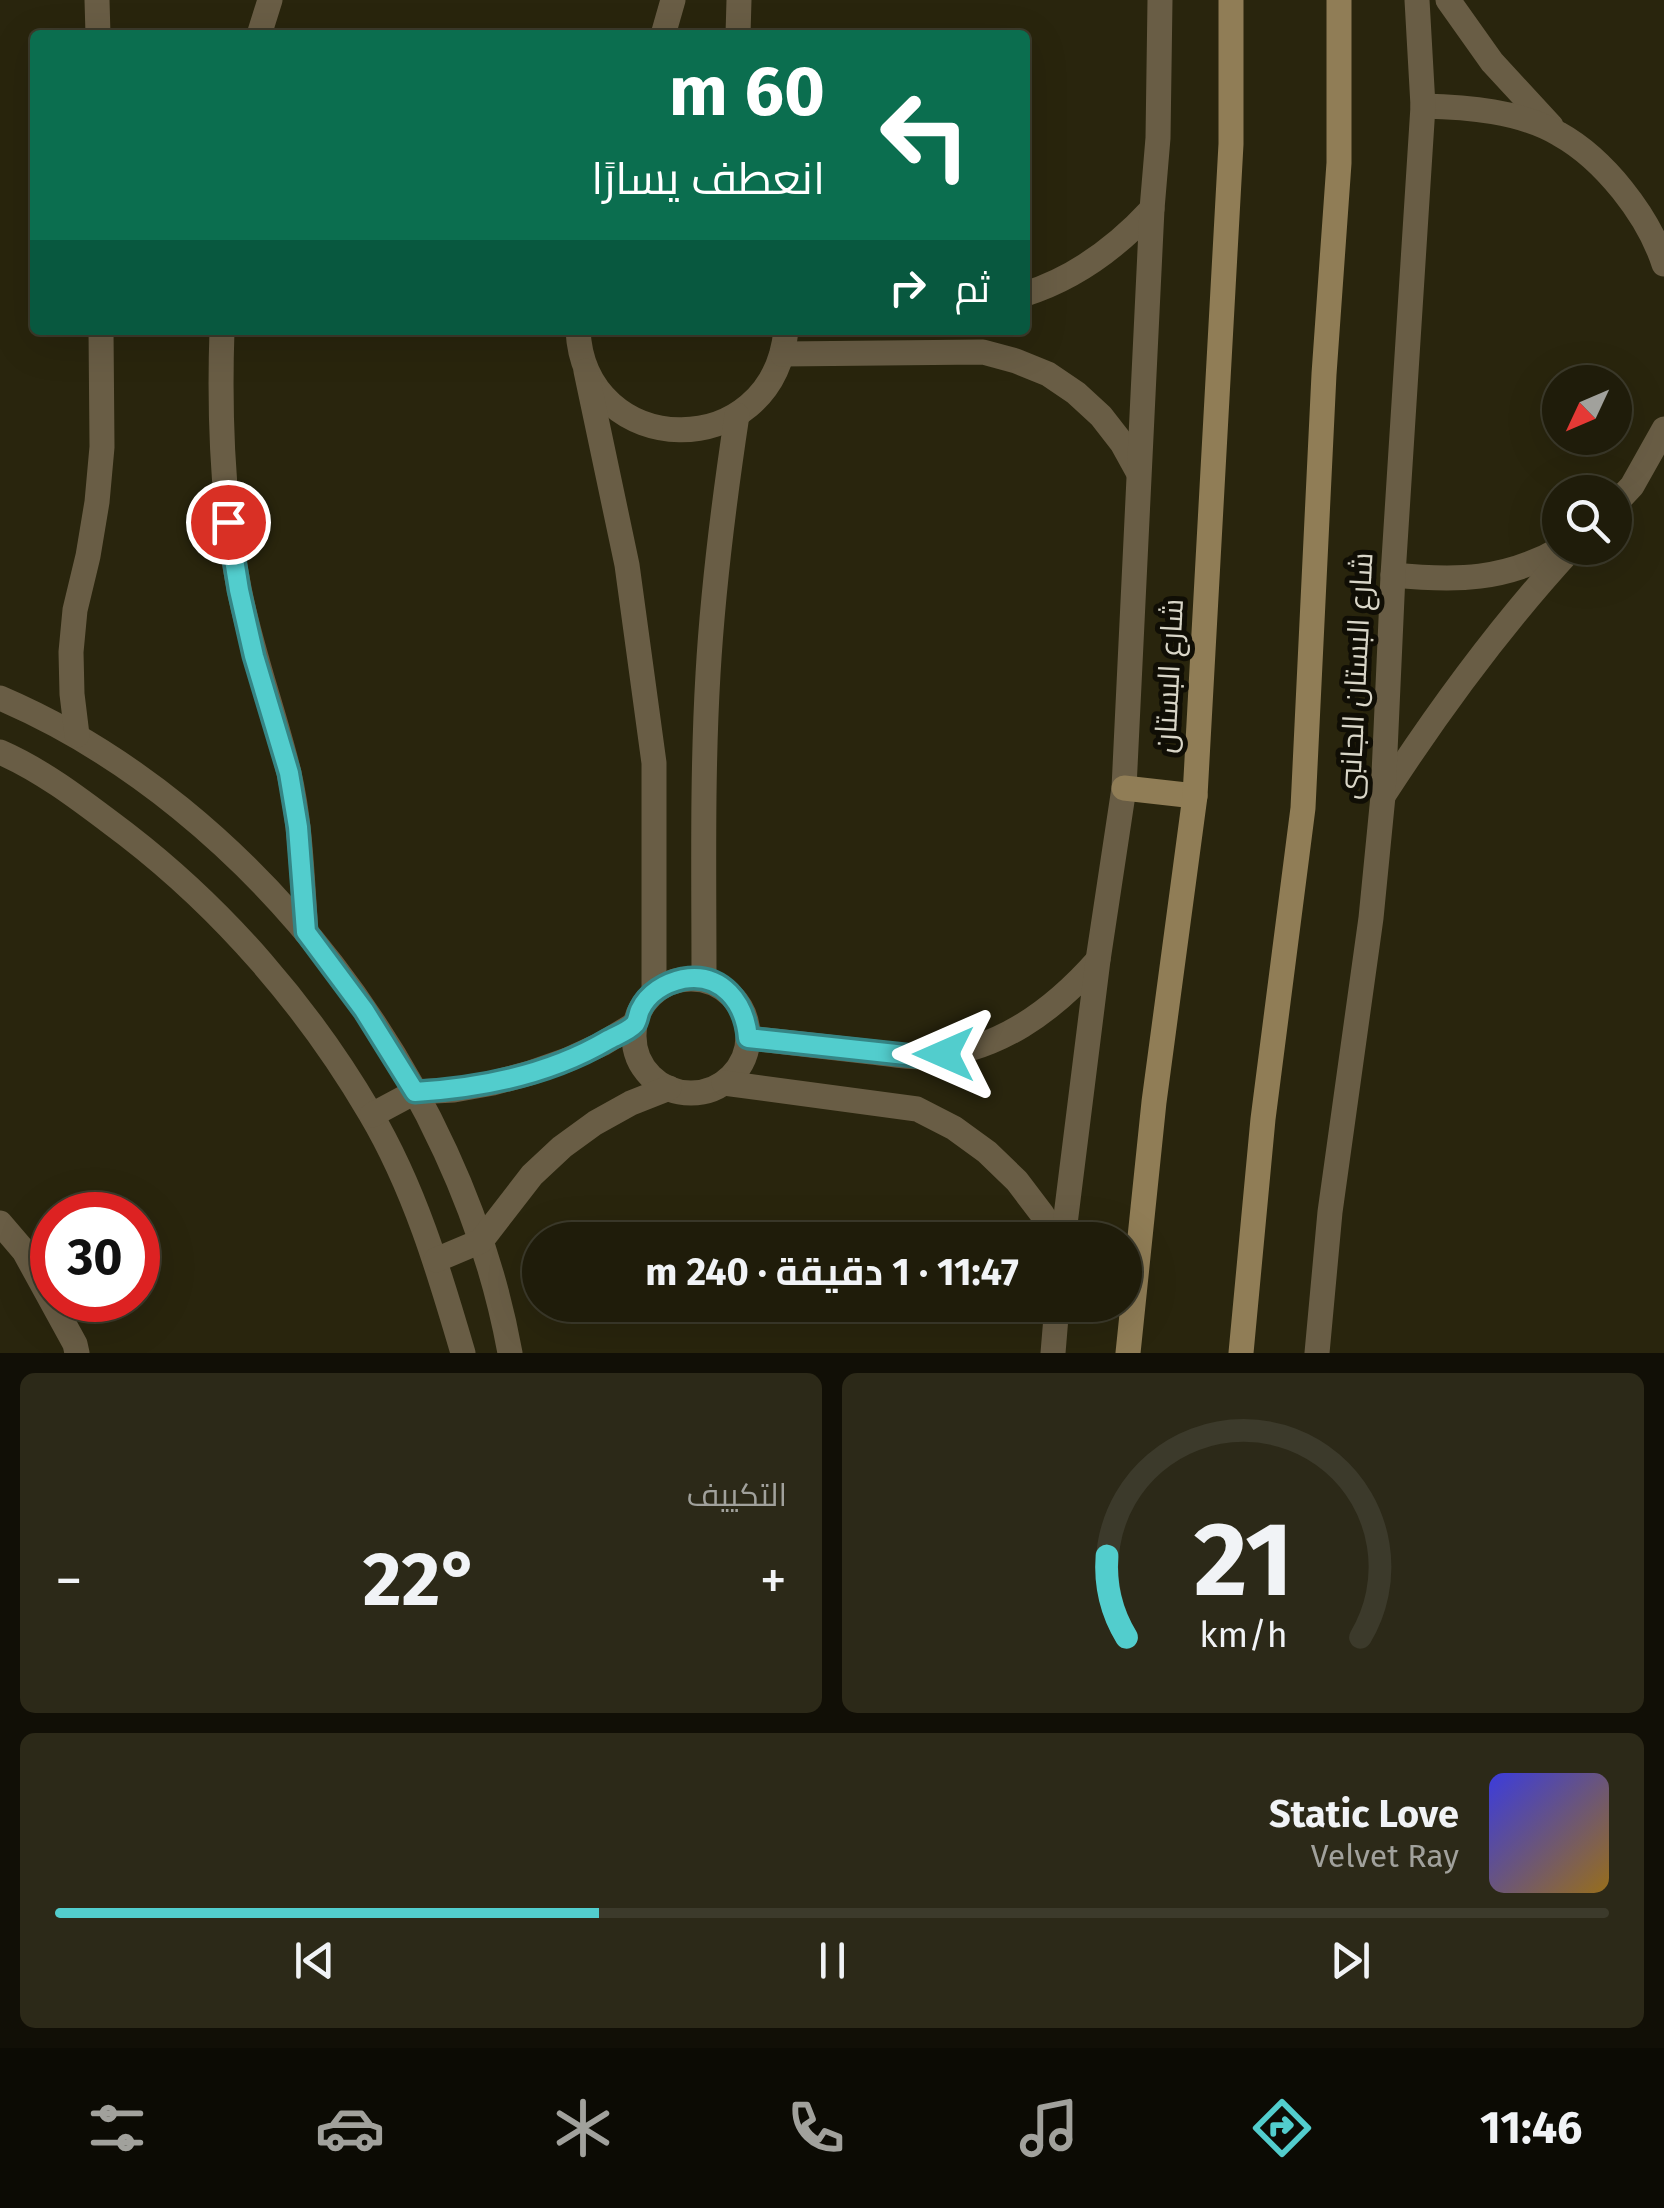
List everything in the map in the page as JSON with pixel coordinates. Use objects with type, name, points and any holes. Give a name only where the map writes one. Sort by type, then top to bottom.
[{"type":"street","points":[[97,0],[98,30]]},
{"type":"street","points":[[261,30],[270,0]]},
{"type":"street","points":[[664,30],[673,0]]},
{"type":"street","points":[[738,30],[739,0]]},
{"type":"street","points":[[1062,1222],[1124,788],[1158,138],[1160,0]]},
{"type":"street","name":"شارع البستان","points":[[1128,1353],[1154,1102],[1195,796],[1231,144],[1230,0]]},
{"type":"street","points":[[1241,1353],[1263,1119],[1303,808],[1324,374],[1339,163],[1339,0]]},
{"type":"street","name":"شارع البستان الجانبى","points":[[1317,1353],[1330,1212],[1371,918],[1383,796],[1393,575],[1424,106],[1417,0]]},
{"type":"street","points":[[1448,0],[1524,99],[1620,186],[1664,216]]},
{"type":"street","points":[[1424,106],[1470,107],[1558,133]]},
{"type":"street","points":[[1620,186],[1656,240],[1664,264]]},
{"type":"street","points":[[1030,292],[1075,273],[1103,255],[1152,208]]},
{"type":"street","points":[[76,735],[72,652],[75,610],[99,484],[101,335]]},
{"type":"street","points":[[222,335],[222,455],[228,522],[250,639],[289,773],[298,827],[306,932]]},
{"type":"street","points":[[578,335],[627,565],[654,763],[654,992]]},
{"type":"street","points":[[586,370],[602,395],[625,415],[652,427],[681,431],[710,427],[737,416],[766,389],[784,342],[983,352],[1048,374],[1076,393],[1101,416],[1139,473]]},
{"type":"street","points":[[704,980],[708,674],[724,501],[737,416]]},
{"type":"street","points":[[1632,482],[1664,428]]},
{"type":"street","points":[[1632,490],[1664,470]]},
{"type":"street","points":[[1393,575],[1444,580],[1494,575],[1542,559]]},
{"type":"street","points":[[1383,796],[1468,672],[1557,565]]},
{"type":"street","points":[[0,698],[76,735],[167,797],[259,880],[306,932],[364,1010],[440,1141],[482,1241],[510,1353]]},
{"type":"street","points":[[0,752],[86,804],[152,855],[213,911],[270,972],[321,1038],[372,1115],[406,1186],[436,1260],[463,1353]]},
{"type":"street","points":[[1124,788],[1195,796]]},
{"type":"street","points":[[748,1038],[924,1057],[964,1050],[1003,1036],[1038,1016],[1071,990],[1098,960]]},
{"type":"street","points":[[677,980],[704,980],[719,985],[741,1008],[747,1022],[745,1056],[724,1083],[711,1090],[682,1092],[655,1080],[644,1068],[634,1040],[636,1024],[645,1001],[654,992],[677,980]]},
{"type":"street","points":[[372,1115],[415,1092],[454,1090],[530,1074],[602,1044],[636,1024]]},
{"type":"street","points":[[724,1083],[918,1109],[987,1152],[1048,1222]]},
{"type":"street","points":[[436,1260],[482,1241],[532,1174],[562,1146],[595,1123],[668,1088]]},
{"type":"street","points":[[0,1223],[24,1251],[78,1353]]},
{"type":"street","points":[[1053,1353],[1056,1322]]},
{"type":"route","points":[[228,522],[254,656],[289,773],[298,827],[306,932],[346,983],[415,1092],[492,1083],[567,1060],[636,1024],[645,1001],[654,992],[677,980],[691,978],[719,985],[731,995],[747,1022],[748,1038],[924,1057],[944,1054]]}]
